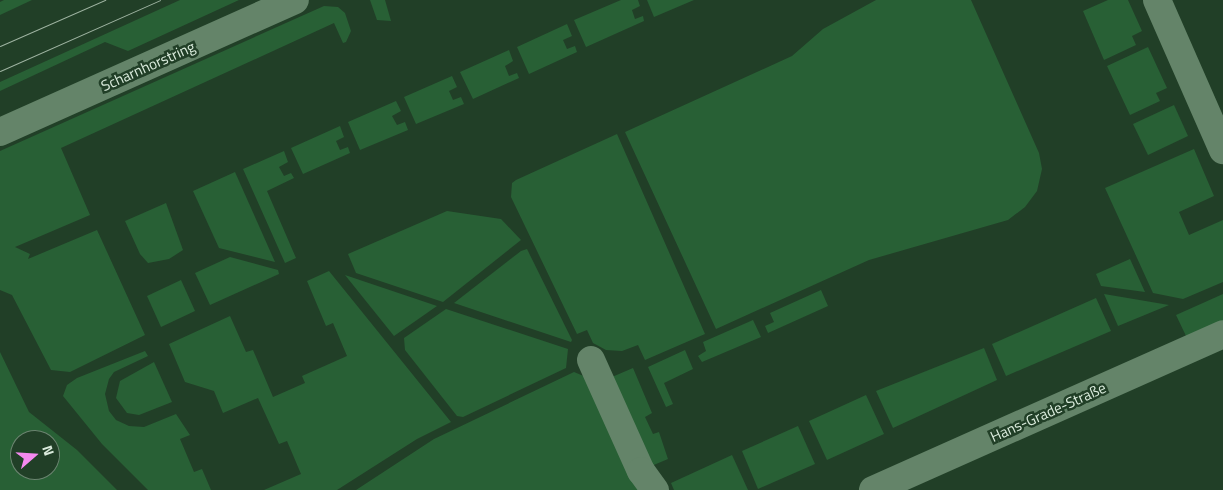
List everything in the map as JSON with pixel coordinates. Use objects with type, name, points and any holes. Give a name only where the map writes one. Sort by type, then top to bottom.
[{"type":"street","name":"Scharnhorstring","points":[[0,132],[295,0]]},
{"type":"street","points":[[1157,0],[1223,150]]},
{"type":"street","name":"Hans-Grade-Straße","points":[[874,490],[1223,334]]},
{"type":"street","points":[[591,360],[640,471],[655,490]]},
{"type":"green space","points":[[4,0],[32,0],[0,15],[0,2]]},
{"type":"green space","points":[[180,0],[239,0],[128,51],[105,42],[0,91],[0,82]]},
{"type":"green space","points":[[370,0],[385,0],[391,21],[377,20]]},
{"type":"green space","points":[[621,0],[638,0],[640,6],[632,10],[635,19],[643,16],[644,21],[586,47],[574,20]]},
{"type":"green space","points":[[647,0],[694,0],[654,17]]},
{"type":"green space","points":[[876,0],[971,0],[1039,153],[1042,169],[1037,191],[1025,207],[1008,220],[869,260],[716,329],[625,132],[792,56],[823,29]]},
{"type":"green space","points":[[1108,0],[1128,0],[1142,31],[1132,36],[1136,45],[1104,60],[1083,11]]},
{"type":"green space","points":[[324,6],[338,7],[345,13],[351,31],[346,42],[343,43],[334,23],[61,148],[90,215],[15,247],[30,254],[28,259],[97,230],[145,335],[70,372],[51,370],[12,295],[0,290],[0,151]]},
{"type":"green space","points":[[567,24],[572,36],[563,40],[567,49],[575,46],[577,52],[529,74],[517,47]]},
{"type":"green space","points":[[1148,47],[1167,88],[1156,93],[1160,101],[1130,115],[1107,66]]},
{"type":"green space","points":[[509,50],[513,61],[505,66],[509,76],[517,73],[519,78],[473,99],[460,72]]},
{"type":"green space","points":[[452,76],[457,87],[449,91],[453,100],[461,97],[464,104],[416,124],[404,97]]},
{"type":"green space","points":[[396,101],[401,111],[392,116],[397,125],[405,122],[408,130],[360,150],[348,122]]},
{"type":"green space","points":[[1174,105],[1188,136],[1148,155],[1133,124]]},
{"type":"green space","points":[[340,126],[344,137],[336,141],[340,150],[348,147],[350,153],[303,174],[291,148]]},
{"type":"green space","points":[[617,134],[705,334],[645,360],[638,345],[622,351],[606,350],[593,343],[587,330],[577,334],[511,197],[512,183],[516,180]]},
{"type":"green space","points":[[1194,149],[1214,196],[1179,212],[1189,235],[1223,220],[1223,282],[1183,299],[1153,293],[1105,188]]},
{"type":"green space","points":[[284,151],[288,162],[279,167],[284,176],[291,173],[294,178],[267,191],[296,258],[285,263],[243,169]]},
{"type":"green space","points":[[235,172],[275,262],[219,248],[193,191]]},
{"type":"green space","points":[[166,203],[183,250],[169,259],[148,263],[140,254],[125,221]]},
{"type":"green space","points":[[447,211],[501,219],[521,240],[443,302],[356,273],[348,254]]},
{"type":"green space","points":[[527,249],[572,340],[571,342],[454,303],[521,251]]},
{"type":"green space","points":[[230,257],[278,270],[279,274],[210,305],[195,273]]},
{"type":"green space","points":[[1130,259],[1145,292],[1101,286],[1096,274]]},
{"type":"green space","points":[[329,271],[451,422],[417,439],[337,490],[264,490],[301,474],[287,441],[279,444],[258,398],[223,413],[214,391],[185,382],[169,344],[230,316],[246,352],[253,350],[273,397],[305,383],[302,376],[347,356],[333,323],[326,326],[307,281]]},
{"type":"green space","points":[[345,275],[437,306],[394,336]]},
{"type":"green space","points":[[181,280],[195,311],[161,327],[147,296]]},
{"type":"green space","points":[[821,290],[828,306],[768,333],[765,326],[774,322],[770,313]]},
{"type":"green space","points":[[1104,294],[1169,305],[1118,326]]},
{"type":"green space","points":[[1223,294],[1223,322],[1187,338],[1176,315]]},
{"type":"green space","points":[[1096,298],[1111,331],[1006,376],[992,344]]},
{"type":"green space","points":[[446,309],[568,349],[566,368],[463,417],[457,416],[405,350],[404,338]]},
{"type":"green space","points":[[753,320],[761,337],[702,362],[698,356],[706,351],[703,342]]},
{"type":"green space","points":[[984,348],[997,380],[893,428],[876,391]]},
{"type":"green space","points":[[685,350],[693,369],[664,383],[673,404],[666,407],[648,367]]},
{"type":"green space","points":[[145,351],[148,356],[114,372],[109,379],[105,394],[109,411],[116,420],[129,426],[144,427],[176,414],[190,435],[180,439],[194,472],[202,469],[211,490],[148,490],[102,444],[63,396],[67,385],[77,378]]},
{"type":"green space","points":[[0,352],[29,412],[52,430],[10,430],[10,480],[60,480],[60,437],[77,450],[117,490],[0,490]]},
{"type":"green space","points":[[154,362],[172,402],[139,415],[127,413],[116,398],[120,381]]},
{"type":"green space","points":[[633,368],[652,413],[645,417],[653,434],[659,432],[668,459],[649,467],[639,490],[356,490],[434,439],[574,372],[586,377],[591,386]]},
{"type":"green space","points":[[866,395],[884,434],[827,460],[809,421]]},
{"type":"green space","points":[[798,426],[815,464],[758,489],[742,451]]},
{"type":"green space","points":[[732,455],[748,490],[674,490],[671,483]]},
{"type":"tram line","points":[[0,46],[105,0]]},
{"type":"tram line","points":[[0,71],[160,0]]}]
